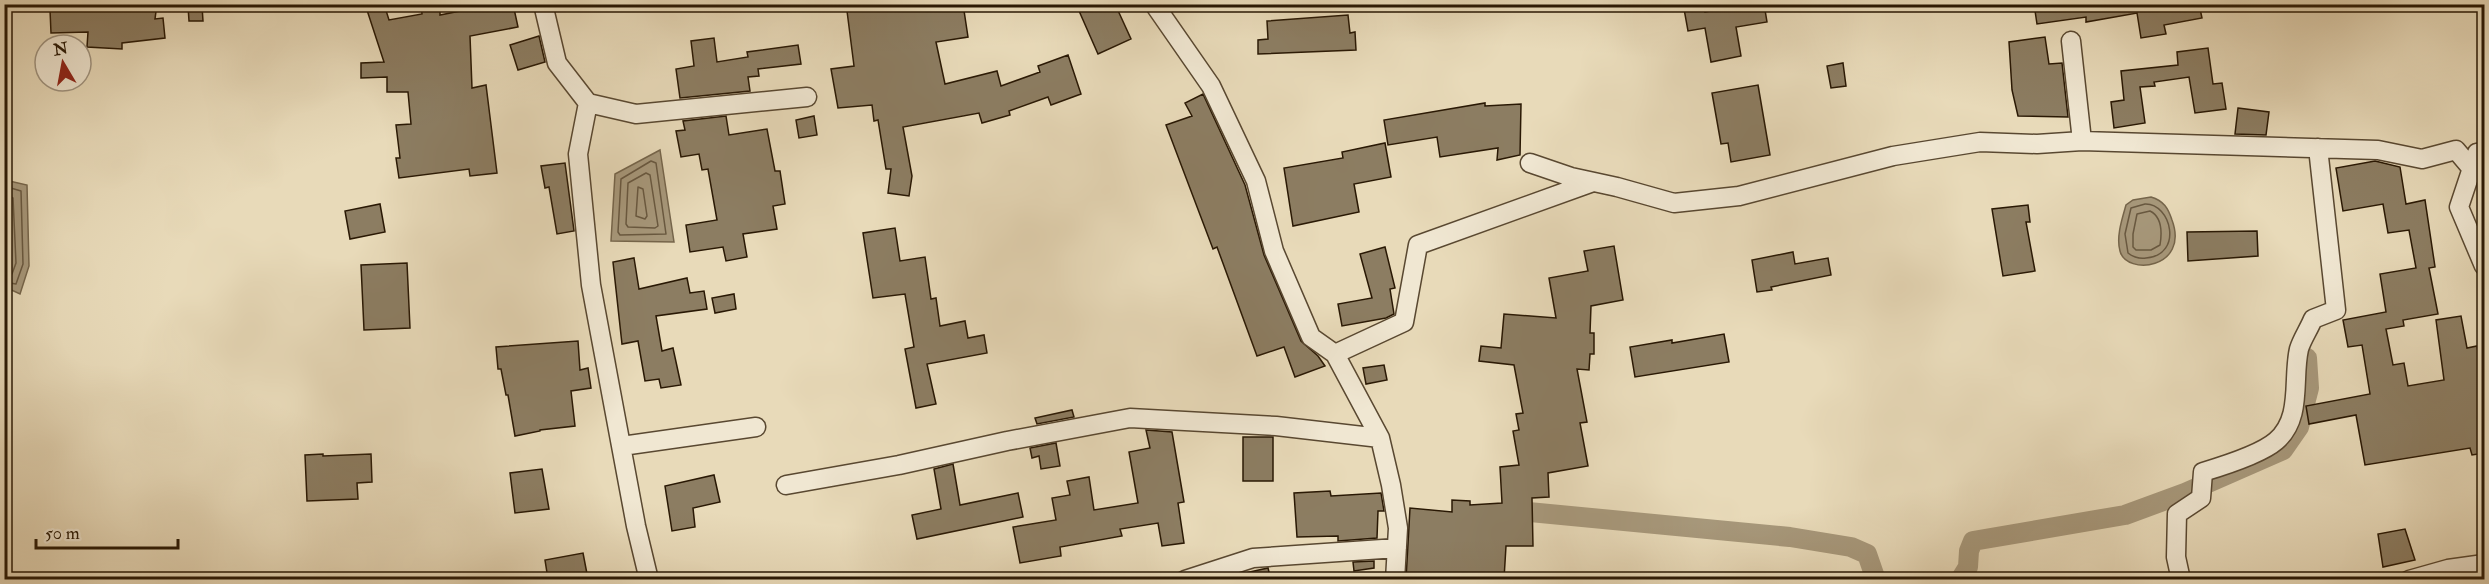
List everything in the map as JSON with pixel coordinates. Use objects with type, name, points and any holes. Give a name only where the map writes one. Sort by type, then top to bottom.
[{"type":"street","points":[[543,4],[558,63],[588,104],[636,114],[807,97]]},
{"type":"street","points":[[1154,4],[1211,86],[1256,181],[1274,251],[1311,337],[1335,354],[1380,438],[1397,517],[1395,579]]},
{"type":"street","points":[[2071,41],[2082,141]]},
{"type":"street","points":[[588,104],[578,154],[591,285],[636,526],[649,579]]},
{"type":"street","points":[[1530,163],[1571,177],[1674,203],[1739,196],[1893,156],[1980,142],[2037,144],[2082,141],[2378,150],[2422,159],[2456,150],[2472,169]]},
{"type":"street","points":[[2181,579],[2176,557],[2177,514],[2201,498],[2204,472],[2235,462],[2275,442],[2288,427],[2297,387],[2299,349],[2313,319],[2336,310],[2318,148]]},
{"type":"street","points":[[2484,152],[2478,153],[2459,207],[2484,266]]},
{"type":"street","points":[[1335,354],[1404,322],[1418,245],[1594,182]]},
{"type":"street","points":[[786,485],[899,465],[1007,441],[1130,418],[1276,426],[1380,438]]},
{"type":"street","points":[[622,446],[756,427]]},
{"type":"street","points":[[1185,579],[1254,558],[1397,548]]},
{"type":"street","points":[[2409,579],[2448,569],[2484,564]]},
{"type":"water","points":[[660,150],[674,242],[611,241],[615,174]]},
{"type":"water","points":[[5,180],[27,185],[29,266],[20,294],[5,287]]},
{"type":"water","points":[[2151,197],[2162,203],[2172,220],[2175,236],[2172,249],[2165,258],[2155,263],[2133,264],[2125,259],[2120,251],[2119,234],[2123,216],[2126,205],[2133,200]]},
{"type":"building","points":[[76,4],[157,4],[155,19],[163,18],[165,38],[122,43],[122,49],[93,47],[93,33],[51,33],[50,10],[76,9]]},
{"type":"building","points":[[365,4],[384,4],[389,20],[422,14],[421,4],[440,4],[440,15],[495,4],[513,4],[518,27],[470,36],[472,88],[486,85],[497,173],[470,176],[469,169],[399,178],[396,158],[400,158],[396,125],[411,124],[408,92],[387,92],[387,77],[361,78],[361,63],[384,62]]},
{"type":"building","points":[[870,4],[963,4],[968,37],[936,42],[945,84],[997,71],[1001,86],[1040,72],[1038,66],[1068,55],[1081,94],[1051,105],[1048,97],[1009,111],[1010,115],[982,123],[979,113],[903,127],[912,176],[909,196],[888,193],[891,169],[886,169],[878,120],[874,121],[872,105],[838,108],[831,69],[854,66],[847,11],[870,8]]},
{"type":"building","points":[[1076,4],[1115,4],[1131,39],[1098,54]]},
{"type":"building","points":[[1745,4],[1764,4],[1767,22],[1736,27],[1741,56],[1711,62],[1705,28],[1688,31],[1684,9],[1704,6],[1705,12]]},
{"type":"building","points":[[2034,4],[2199,4],[2202,18],[2164,25],[2166,34],[2141,38],[2137,13],[2086,22],[2086,17],[2037,24]]},
{"type":"building","points":[[188,6],[202,6],[203,21],[189,21]]},
{"type":"building","points":[[1348,15],[1350,33],[1355,32],[1356,50],[1258,54],[1258,40],[1268,39],[1267,21]]},
{"type":"building","points":[[539,36],[545,62],[518,70],[510,45]]},
{"type":"building","points":[[2045,37],[2049,64],[2062,63],[2068,117],[2018,116],[2012,90],[2009,42]]},
{"type":"building","points":[[714,38],[717,62],[748,57],[747,52],[798,45],[801,64],[758,69],[759,76],[748,77],[750,91],[680,98],[676,69],[694,66],[691,41]]},
{"type":"building","points":[[2208,48],[2213,84],[2222,83],[2226,109],[2195,113],[2189,77],[2154,82],[2155,86],[2140,87],[2145,123],[2114,128],[2111,102],[2124,100],[2121,71],[2178,65],[2177,52]]},
{"type":"building","points":[[1843,63],[1846,86],[1831,88],[1827,66]]},
{"type":"building","points":[[1758,85],[1770,155],[1731,162],[1728,143],[1721,144],[1712,93]]},
{"type":"building","points":[[1203,94],[1245,185],[1264,255],[1301,341],[1318,356],[1325,366],[1295,377],[1284,347],[1257,356],[1217,247],[1213,249],[1166,125],[1192,116],[1185,103]]},
{"type":"building","points":[[1485,103],[1485,106],[1521,104],[1520,155],[1497,160],[1498,148],[1440,157],[1437,137],[1388,145],[1384,120]]},
{"type":"building","points":[[2238,108],[2269,112],[2266,135],[2235,134]]},
{"type":"building","points":[[726,116],[729,135],[767,129],[775,171],[780,171],[785,204],[773,206],[777,229],[743,234],[747,257],[726,261],[723,247],[690,252],[686,225],[717,220],[708,169],[702,170],[699,154],[681,157],[676,131],[685,130],[683,121]]},
{"type":"building","points":[[814,116],[817,135],[799,138],[796,120]]},
{"type":"building","points":[[1385,143],[1391,177],[1354,184],[1359,212],[1293,226],[1284,168],[1343,158],[1342,152]]},
{"type":"building","points":[[2375,161],[2400,167],[2406,204],[2425,200],[2435,267],[2429,268],[2438,314],[2403,320],[2404,326],[2386,329],[2393,365],[2404,363],[2408,386],[2444,380],[2436,320],[2461,316],[2467,348],[2477,346],[2484,388],[2484,453],[2472,455],[2470,448],[2365,465],[2356,415],[2309,424],[2306,406],[2370,394],[2362,345],[2348,347],[2343,320],[2386,312],[2380,274],[2416,268],[2409,230],[2388,233],[2383,204],[2343,211],[2336,168]]},
{"type":"building","points":[[565,163],[574,231],[557,234],[549,187],[545,188],[541,166]]},
{"type":"building","points":[[380,204],[385,232],[350,239],[345,211]]},
{"type":"building","points":[[2028,205],[2030,222],[2026,222],[2035,271],[2003,276],[1992,209]]},
{"type":"building","points":[[895,228],[900,261],[925,257],[931,299],[936,298],[940,326],[965,321],[968,338],[984,335],[987,353],[927,364],[936,404],[916,408],[905,349],[914,347],[905,294],[873,298],[863,233]]},
{"type":"building","points":[[2257,231],[2258,256],[2188,261],[2187,232]]},
{"type":"building","points":[[1614,246],[1623,300],[1591,306],[1590,333],[1594,333],[1594,354],[1590,354],[1589,370],[1577,369],[1587,422],[1580,423],[1588,466],[1548,473],[1549,497],[1532,498],[1533,546],[1506,546],[1504,579],[1406,579],[1410,508],[1452,512],[1452,500],[1470,501],[1470,505],[1502,503],[1500,467],[1519,465],[1513,431],[1519,430],[1516,414],[1523,413],[1514,365],[1479,361],[1481,346],[1501,348],[1504,314],[1556,318],[1549,278],[1588,271],[1584,251]]},
{"type":"building","points":[[1385,247],[1395,288],[1390,289],[1394,314],[1386,318],[1342,326],[1338,304],[1372,298],[1360,254]]},
{"type":"building","points":[[1793,252],[1795,264],[1828,258],[1831,275],[1757,292],[1752,260]]},
{"type":"building","points":[[634,258],[639,289],[687,278],[690,293],[704,291],[707,309],[656,316],[662,351],[673,348],[681,385],[661,388],[659,379],[645,381],[638,341],[622,344],[613,262]]},
{"type":"building","points":[[407,263],[410,328],[364,330],[361,265]]},
{"type":"building","points":[[734,294],[736,309],[715,313],[712,298]]},
{"type":"building","points":[[1724,334],[1729,362],[1635,377],[1630,347]]},
{"type":"building","points":[[578,341],[580,370],[588,368],[591,388],[571,391],[575,426],[540,430],[515,436],[508,395],[506,395],[501,369],[498,369],[496,347]]},
{"type":"building","points":[[1384,365],[1387,380],[1366,384],[1363,368]]},
{"type":"building","points":[[1072,410],[1074,417],[1037,424],[1035,418]]},
{"type":"building","points":[[1146,430],[1172,432],[1184,502],[1178,503],[1184,543],[1162,546],[1158,523],[1120,529],[1122,536],[1060,547],[1061,556],[1020,563],[1013,527],[1056,520],[1052,498],[1070,495],[1067,481],[1089,477],[1094,510],[1138,503],[1129,452],[1150,448]]},
{"type":"building","points":[[1243,437],[1273,437],[1273,481],[1243,481]]},
{"type":"building","points":[[1056,443],[1060,466],[1041,469],[1039,456],[1032,458],[1030,448]]},
{"type":"building","points":[[323,454],[323,456],[371,454],[372,482],[357,483],[358,499],[307,501],[305,455]]},
{"type":"building","points":[[953,464],[960,505],[1018,493],[1023,517],[917,539],[912,515],[941,509],[934,469]]},
{"type":"building","points":[[542,469],[549,509],[515,513],[510,473]]},
{"type":"building","points":[[714,475],[720,502],[693,508],[695,527],[672,531],[665,486]]},
{"type":"building","points":[[1330,491],[1331,496],[1381,493],[1384,511],[1378,511],[1377,538],[1338,541],[1338,536],[1297,537],[1294,493]]},
{"type":"building","points":[[2405,529],[2415,560],[2383,567],[2378,534]]},
{"type":"building","points":[[583,553],[588,579],[548,579],[545,560]]},
{"type":"building","points":[[1374,561],[1374,568],[1354,571],[1353,562]]},
{"type":"building","points":[[1268,568],[1270,576],[1246,579],[1245,573]]},
{"type":"waterway","points":[[1960,580],[1968,567],[1969,551],[1973,541],[2125,515],[2185,493],[2283,450],[2299,427],[2309,388],[2307,358]]},
{"type":"waterway","points":[[1508,510],[1790,537],[1851,547],[1867,554],[1876,580]]}]
